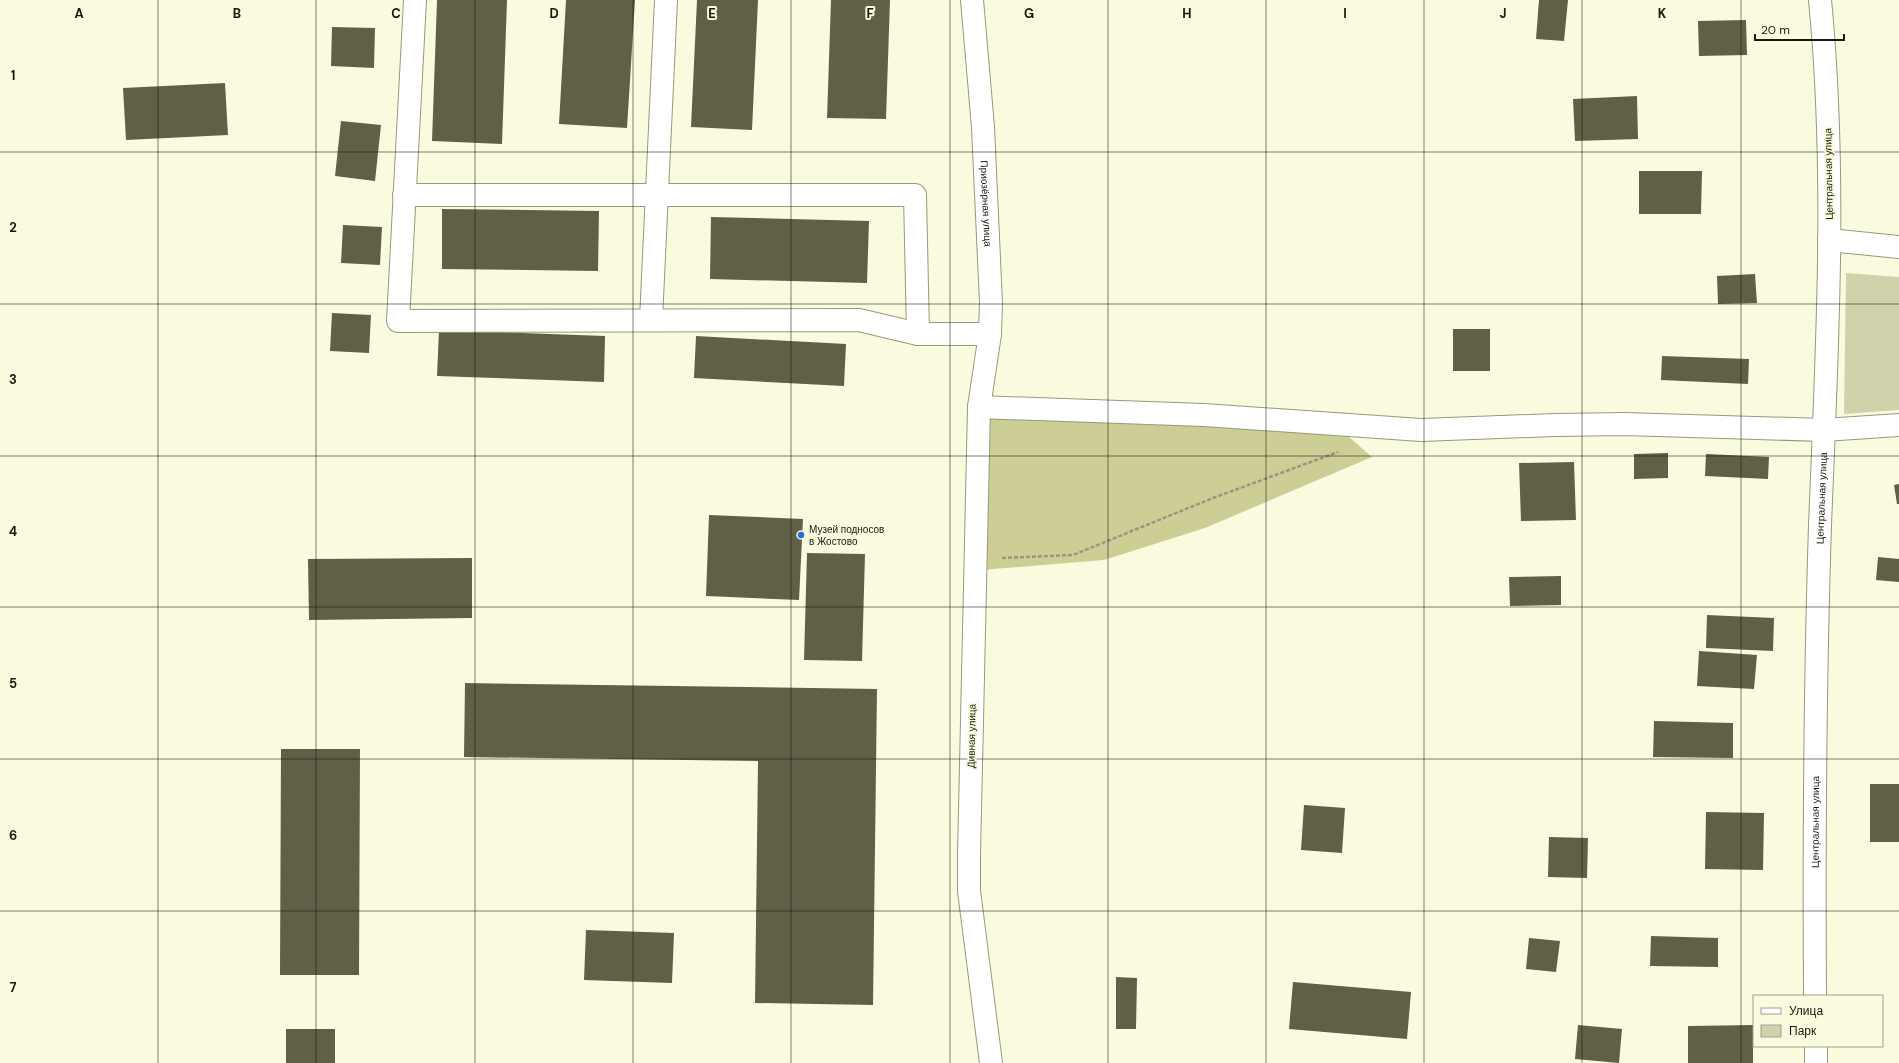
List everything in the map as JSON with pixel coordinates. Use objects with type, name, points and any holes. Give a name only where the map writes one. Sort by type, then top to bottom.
[{"type":"street","points":[[415,0],[398,321],[859,320],[918,334],[990,334]]},
{"type":"street","points":[[651,320],[666,0]]},
{"type":"street","name":"Приозёрная улица","points":[[972,0],[983,127],[991,303],[990,334],[979,407]]},
{"type":"street","name":"Центральная улица","points":[[1815,995],[1814,810],[1829,240],[1825,48],[1820,0]]},
{"type":"street","points":[[404,195],[915,195],[918,334]]},
{"type":"street","points":[[1829,240],[1899,247]]},
{"type":"street","points":[[979,407],[1204,415],[1421,430],[1555,424],[1624,424],[1824,430],[1899,425]]},
{"type":"street","name":"Дивная улица","points":[[979,407],[968,855],[970,891],[991,1063]]},
{"type":"street","points":[[1816,1047],[1816,1063]]},
{"type":"path","points":[[976,558],[1073,555],[1213,498],[1313,462],[1363,442],[1364,426]]},
{"type":"green space","points":[[1846,273],[1899,277],[1899,410],[1844,414]]},
{"type":"green space","points":[[988,417],[1340,429],[1372,457],[1205,528],[1104,560],[981,570]]},
{"type":"building","points":[[437,0],[507,0],[502,144],[432,141]]},
{"type":"building","points":[[566,0],[635,0],[627,128],[559,124]]},
{"type":"building","points":[[697,0],[758,0],[752,130],[691,127]]},
{"type":"building","points":[[831,0],[890,0],[886,119],[827,118]]},
{"type":"building","points":[[1539,0],[1568,0],[1564,41],[1536,39]]},
{"type":"building","points":[[1746,20],[1747,55],[1699,56],[1698,21]]},
{"type":"building","points":[[332,27],[375,28],[374,68],[331,66]]},
{"type":"building","points":[[225,83],[228,135],[126,140],[123,88]]},
{"type":"building","points":[[1637,96],[1638,139],[1575,141],[1573,99]]},
{"type":"building","points":[[341,121],[381,125],[375,181],[335,176]]},
{"type":"building","points":[[1639,171],[1702,171],[1701,214],[1639,214]]},
{"type":"building","points":[[442,209],[599,211],[598,271],[442,269]]},
{"type":"building","points":[[711,217],[869,221],[867,283],[710,279]]},
{"type":"building","points":[[343,225],[382,227],[380,265],[341,263]]},
{"type":"building","points":[[1755,274],[1757,303],[1718,304],[1717,276]]},
{"type":"building","points":[[332,313],[371,315],[369,353],[330,351]]},
{"type":"building","points":[[1453,329],[1490,329],[1490,371],[1453,371]]},
{"type":"building","points":[[439,330],[605,336],[604,382],[437,376]]},
{"type":"building","points":[[696,336],[846,344],[844,386],[694,378]]},
{"type":"building","points":[[1662,356],[1749,359],[1748,384],[1661,380]]},
{"type":"building","points":[[1668,453],[1668,478],[1634,479],[1634,454]]},
{"type":"building","points":[[1706,454],[1769,457],[1768,479],[1705,476]]},
{"type":"building","points":[[1574,462],[1576,520],[1521,521],[1519,463]]},
{"type":"building","points":[[1899,484],[1899,504],[1897,504],[1894,485]]},
{"type":"building","points":[[709,515],[803,519],[799,600],[706,596]]},
{"type":"building","points":[[807,553],[865,554],[862,661],[804,660]]},
{"type":"building","points":[[1878,557],[1899,559],[1899,582],[1876,580]]},
{"type":"building","points":[[472,558],[472,618],[309,620],[308,559]]},
{"type":"building","points":[[1561,576],[1561,605],[1510,606],[1509,577]]},
{"type":"building","points":[[1707,615],[1774,618],[1773,651],[1706,648]]},
{"type":"building","points":[[1699,651],[1757,655],[1754,689],[1697,686]]},
{"type":"building","points":[[465,683],[877,689],[873,1005],[755,1003],[758,761],[464,757]]},
{"type":"building","points":[[1654,721],[1733,723],[1733,758],[1653,757]]},
{"type":"building","points":[[281,749],[360,749],[359,975],[280,975]]},
{"type":"building","points":[[1870,784],[1899,784],[1899,842],[1870,842]]},
{"type":"building","points":[[1304,805],[1345,808],[1342,853],[1301,850]]},
{"type":"building","points":[[1706,812],[1764,813],[1763,870],[1705,869]]},
{"type":"building","points":[[1549,837],[1588,838],[1587,878],[1548,877]]},
{"type":"building","points":[[586,930],[674,933],[672,983],[584,980]]},
{"type":"building","points":[[1651,936],[1718,938],[1718,967],[1650,966]]},
{"type":"building","points":[[1529,938],[1560,941],[1556,972],[1526,969]]},
{"type":"building","points":[[1116,977],[1137,978],[1136,1029],[1116,1029]]},
{"type":"building","points":[[1293,982],[1411,992],[1407,1039],[1289,1029]]},
{"type":"building","points":[[1578,1025],[1622,1029],[1619,1063],[1575,1059]]},
{"type":"building","points":[[1753,1025],[1753,1063],[1688,1063],[1688,1026]]},
{"type":"building","points":[[286,1029],[335,1029],[335,1063],[286,1063]]},
{"type":"place","name":"Музей подносов в Жостово","points":[[801,535]]}]
